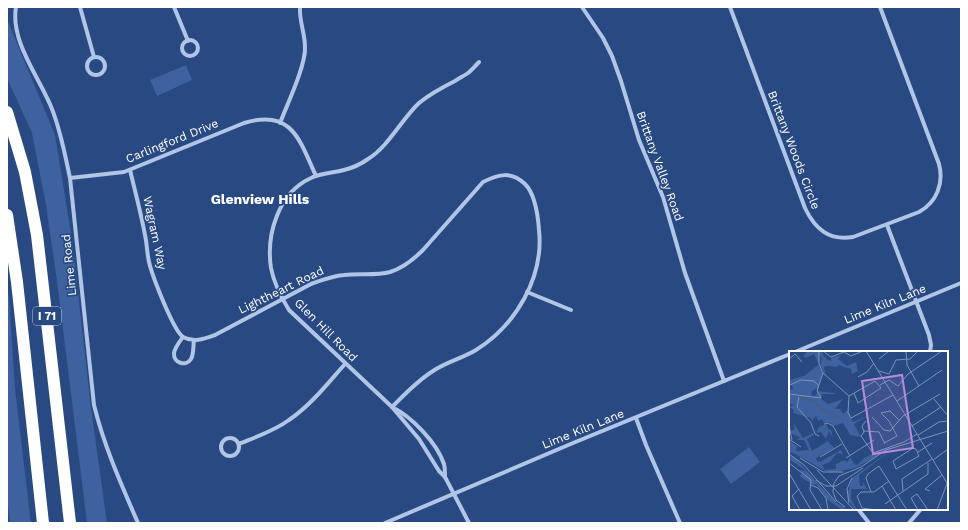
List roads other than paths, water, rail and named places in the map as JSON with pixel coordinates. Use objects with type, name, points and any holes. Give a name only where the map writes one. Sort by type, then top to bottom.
[{"type":"highway","name":"I 71","points":[[7,112],[25,172],[37,236],[53,364],[70,523]]},
{"type":"highway","name":"I 71","points":[[7,215],[18,290],[43,523]]},
{"type":"street","name":"Lime Road","points":[[16,7],[15,18],[18,39],[52,108],[59,129],[70,178],[94,405],[100,430],[108,452],[138,523]]},
{"type":"street","points":[[80,7],[94,57]]},
{"type":"street","points":[[174,7],[188,40]]},
{"type":"street","points":[[300,7],[300,20],[305,55],[280,123],[292,130],[299,138],[316,176]]},
{"type":"street","name":"Brittany Valley Road","points":[[582,7],[603,38],[612,56],[639,140],[663,197],[685,273],[724,381]]},
{"type":"street","name":"Brittany Woods Circle","points":[[730,7],[805,208],[811,220],[826,233],[835,237],[844,238],[853,237],[919,212],[927,207],[937,194],[941,179],[939,164],[880,7]]},
{"type":"street","points":[[94,57],[100,58],[105,65],[103,71],[98,75],[93,75],[87,69],[89,60],[94,57]]},
{"type":"street","name":"Glen Hill Road","points":[[469,523],[445,477],[439,471],[424,445],[392,407],[294,316],[283,300],[275,283],[271,270],[270,243],[278,213],[290,194],[300,185],[316,176],[344,170],[360,164],[370,158],[380,149],[406,117],[420,103],[468,74],[479,62]]},
{"type":"street","name":"Carlingford Drive","points":[[70,178],[130,170],[253,120],[274,120],[280,123]]},
{"type":"street","name":"Wagram Way","points":[[130,170],[140,209],[149,263],[154,279],[174,324],[183,337]]},
{"type":"street","name":"Lightheart Road","points":[[183,337],[194,340],[204,339],[325,278],[344,275],[378,274],[389,272],[401,267],[424,250],[484,182],[495,177],[508,175],[515,177],[526,186],[530,192],[536,209],[539,227],[538,260],[527,292]]},
{"type":"street","points":[[887,225],[929,335],[930,351]]},
{"type":"street","name":"Lime Kiln Lane","points":[[797,351],[961,283]]},
{"type":"street","points":[[392,407],[412,386],[434,370],[474,351],[497,334],[510,321],[527,292],[571,310]]},
{"type":"street","points":[[183,337],[175,349],[174,355],[176,360],[182,363],[188,362],[192,358],[194,340]]},
{"type":"street","name":"Lime Kiln Lane","points":[[385,523],[453,493],[789,354]]},
{"type":"street","points":[[239,444],[272,430],[303,410],[345,364]]},
{"type":"street","name":"Glen Hill Road","points":[[392,407],[402,412],[418,426],[433,445],[444,465],[445,477]]},
{"type":"street","points":[[636,418],[646,445],[680,523]]},
{"type":"street","points":[[412,432],[418,426]]},
{"type":"street","points":[[229,438],[235,439],[239,444],[239,450],[233,456],[227,456],[221,450],[221,444],[223,441],[229,438]]},
{"type":"street","points":[[431,457],[438,453]]},
{"type":"street","points":[[859,510],[869,523]]},
{"type":"street","points":[[909,523],[920,510]]},
{"type":"district","name":"Glenview Hills","points":[[260,199]]}]
